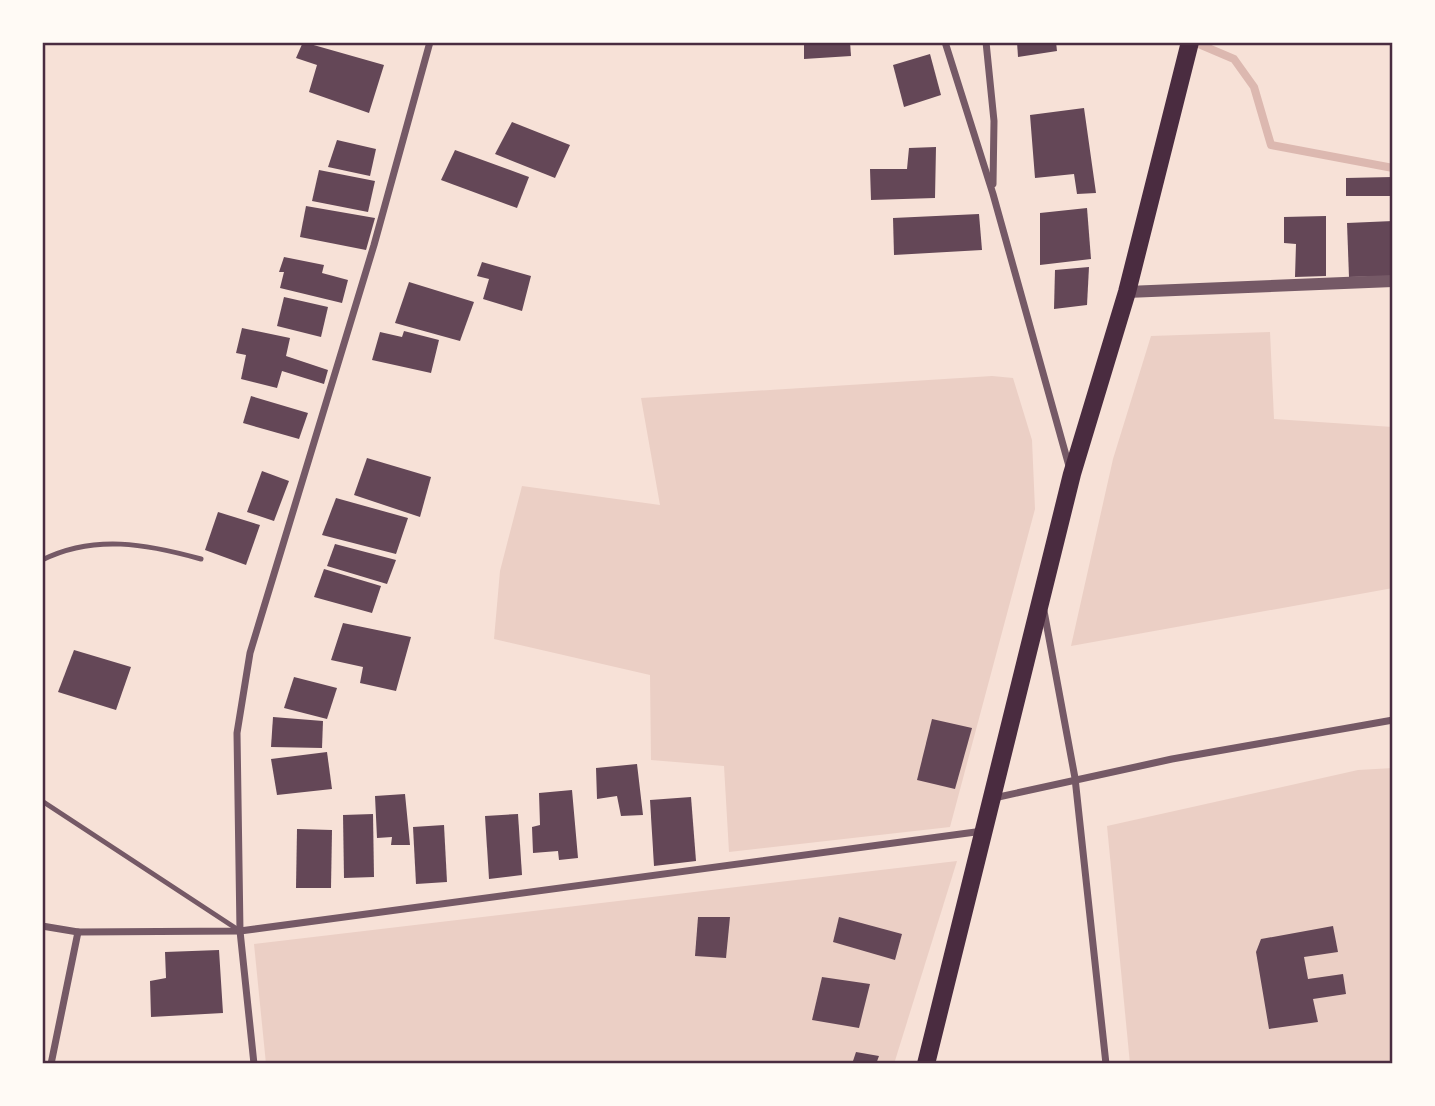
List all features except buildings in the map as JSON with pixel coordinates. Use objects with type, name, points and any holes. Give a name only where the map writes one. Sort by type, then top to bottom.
[{"type":"main road","points":[[926,1064],[1072,474],[1127,292],[1188,50]]},
{"type":"street","points":[[254,1064],[240,931],[237,733],[250,653],[374,245],[430,42]]},
{"type":"street","points":[[945,42],[993,194],[1054,420],[1072,474]]},
{"type":"street","points":[[986,42],[993,121],[993,194]]},
{"type":"street","points":[[1127,292],[1393,281]]},
{"type":"street","points":[[1042,599],[1075,778],[1106,1064]]},
{"type":"street","points":[[993,798],[1075,778],[1393,720]]},
{"type":"street","points":[[42,926],[78,932],[240,931],[986,830]]},
{"type":"street","points":[[51,1064],[78,932]]},
{"type":"lane","points":[[42,560],[107,542],[152,545],[201,559]]},
{"type":"lane","points":[[42,800],[240,931]]},
{"type":"shaded area","points":[[1270,332],[1274,419],[1393,427],[1393,588],[1071,646],[1113,459],[1151,336]]},
{"type":"shaded area","points":[[992,376],[1013,378],[1032,440],[1035,509],[950,827],[729,852],[724,766],[651,760],[650,675],[494,639],[500,571],[522,486],[660,505],[641,398]]},
{"type":"shaded area","points":[[1393,768],[1393,1064],[1130,1064],[1107,826],[1358,770]]},
{"type":"shaded area","points":[[957,861],[894,1064],[266,1064],[254,944]]},
{"type":"waterway","points":[[1194,42],[1234,59],[1254,87],[1271,145],[1393,168]]}]
